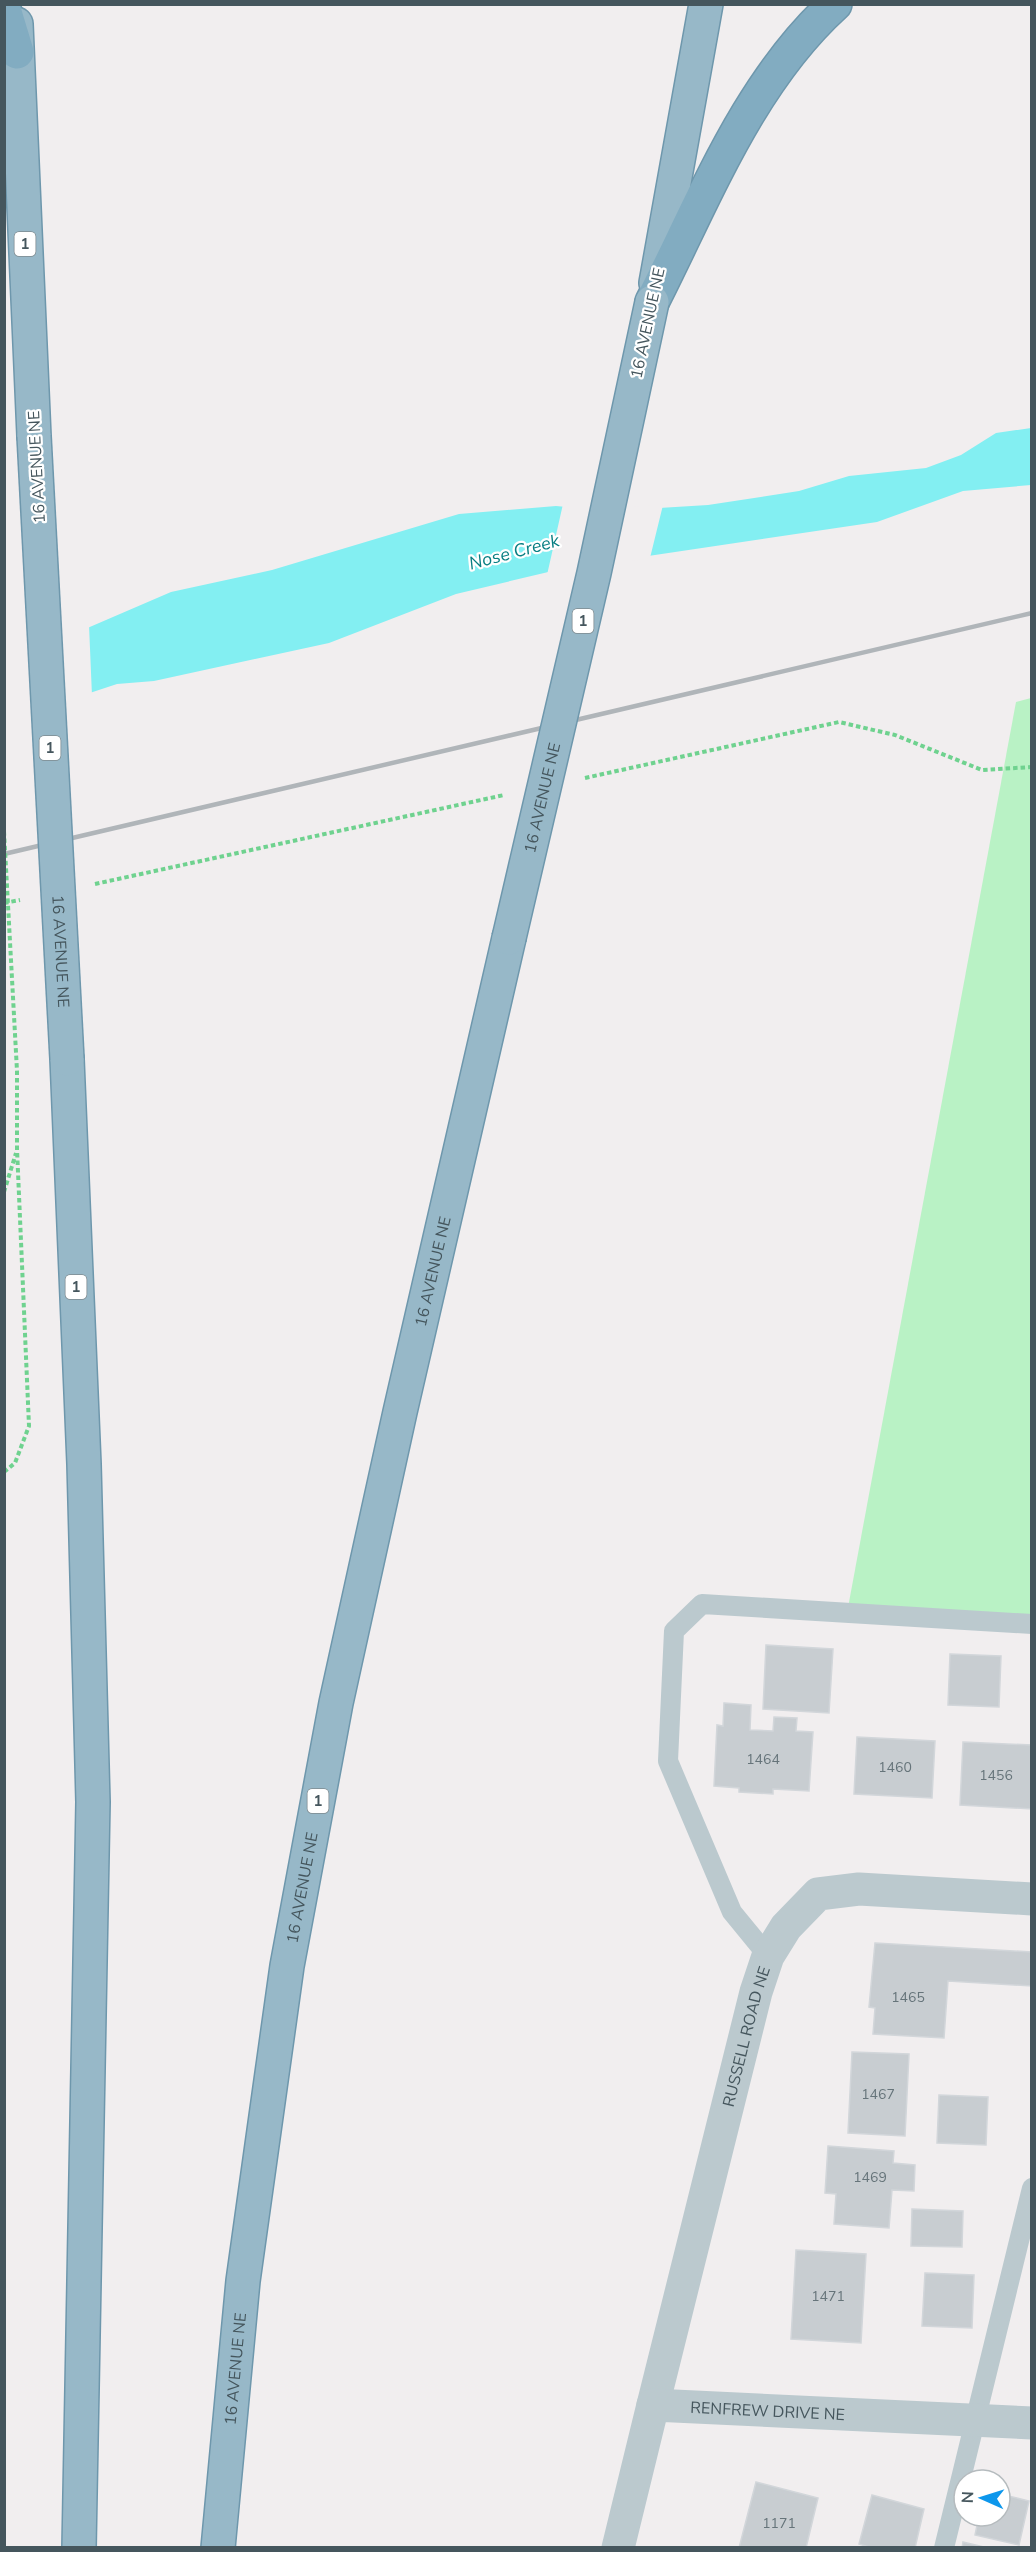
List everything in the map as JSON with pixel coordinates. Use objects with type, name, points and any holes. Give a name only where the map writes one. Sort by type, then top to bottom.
[{"type":"highway","name":"16 AVENUE NE","points":[[15,4],[34,436],[67,1059],[84,1464],[93,1802],[79,2547]]},
{"type":"highway","name":"16 AVENUE NE","points":[[218,2547],[243,2281],[287,1966],[336,1703],[399,1412],[594,573],[652,302],[706,4]]},
{"type":"highway","points":[[652,302],[765,84],[810,27],[835,4]]},
{"type":"highway","points":[[4,9],[17,52]]},
{"type":"street","name":"RUSSELL ROAD NE","points":[[653,2405],[756,1992],[768,1956],[786,1927],[818,1894],[859,1889],[1032,1899]]},
{"type":"street","name":"RENFREW DRIVE NE","points":[[653,2405],[1032,2424]]},
{"type":"street","points":[[618,2547],[653,2405]]},
{"type":"lane","points":[[768,1956],[732,1912],[668,1761],[674,1631],[702,1604],[1032,1624]]},
{"type":"lane","points":[[944,2547],[1032,2188]]},
{"type":"path","points":[[4,831],[17,1071],[17,1149],[29,1426],[15,1463],[4,1472]]},
{"type":"path","points":[[4,1192],[17,1149]]},
{"type":"green space","points":[[1031,698],[1031,1624],[847,1613],[1016,702]]},
{"type":"water","name":"Nose Creek","points":[[1031,428],[1031,485],[963,491],[877,522],[561,569],[456,594],[329,643],[154,681],[117,684],[5,721],[41,648],[171,592],[272,570],[459,514],[556,506],[610,511],[708,505],[799,491],[849,476],[926,468],[961,455],[996,433]]},
{"type":"pier","points":[[563,504],[610,508],[663,505],[650,558],[547,575]]},
{"type":"pier","points":[[89,625],[92,696],[4,724],[4,655],[40,646]]},
{"type":"building","points":[[766,1645],[833,1649],[829,1713],[763,1709]]},
{"type":"building","points":[[950,1654],[1001,1656],[999,1707],[948,1705]]},
{"type":"building","points":[[724,1703],[751,1705],[750,1730],[773,1731],[774,1717],[797,1718],[796,1731],[813,1732],[809,1791],[773,1789],[773,1794],[739,1792],[739,1788],[714,1786],[717,1725],[723,1726]]},
{"type":"building","points":[[857,1737],[935,1741],[932,1798],[854,1794]]},
{"type":"building","points":[[963,1742],[1032,1745],[1032,1809],[960,1805]]},
{"type":"building","points":[[875,1943],[1032,1952],[1032,1986],[948,1981],[944,2038],[873,2034],[875,2008],[869,2007]]},
{"type":"building","points":[[852,2052],[909,2054],[905,2136],[848,2133]]},
{"type":"building","points":[[939,2095],[988,2097],[986,2145],[937,2143]]},
{"type":"building","points":[[828,2146],[894,2151],[893,2163],[915,2165],[914,2191],[892,2190],[889,2228],[834,2224],[836,2194],[825,2193]]},
{"type":"building","points":[[912,2209],[963,2211],[962,2247],[911,2246]]},
{"type":"building","points":[[796,2250],[866,2254],[861,2343],[791,2339]]},
{"type":"building","points":[[925,2273],[974,2275],[972,2328],[922,2326]]},
{"type":"building","points":[[756,2482],[818,2498],[806,2548],[739,2548]]},
{"type":"building","points":[[872,2495],[924,2509],[915,2548],[872,2548],[859,2544]]},
{"type":"building","points":[[1012,2497],[1029,2501],[1019,2545],[975,2535],[976,2528],[1012,2528]]},
{"type":"building","points":[[963,2542],[988,2548],[962,2548]]},
{"type":"railway","points":[[4,854],[1032,613]]}]
